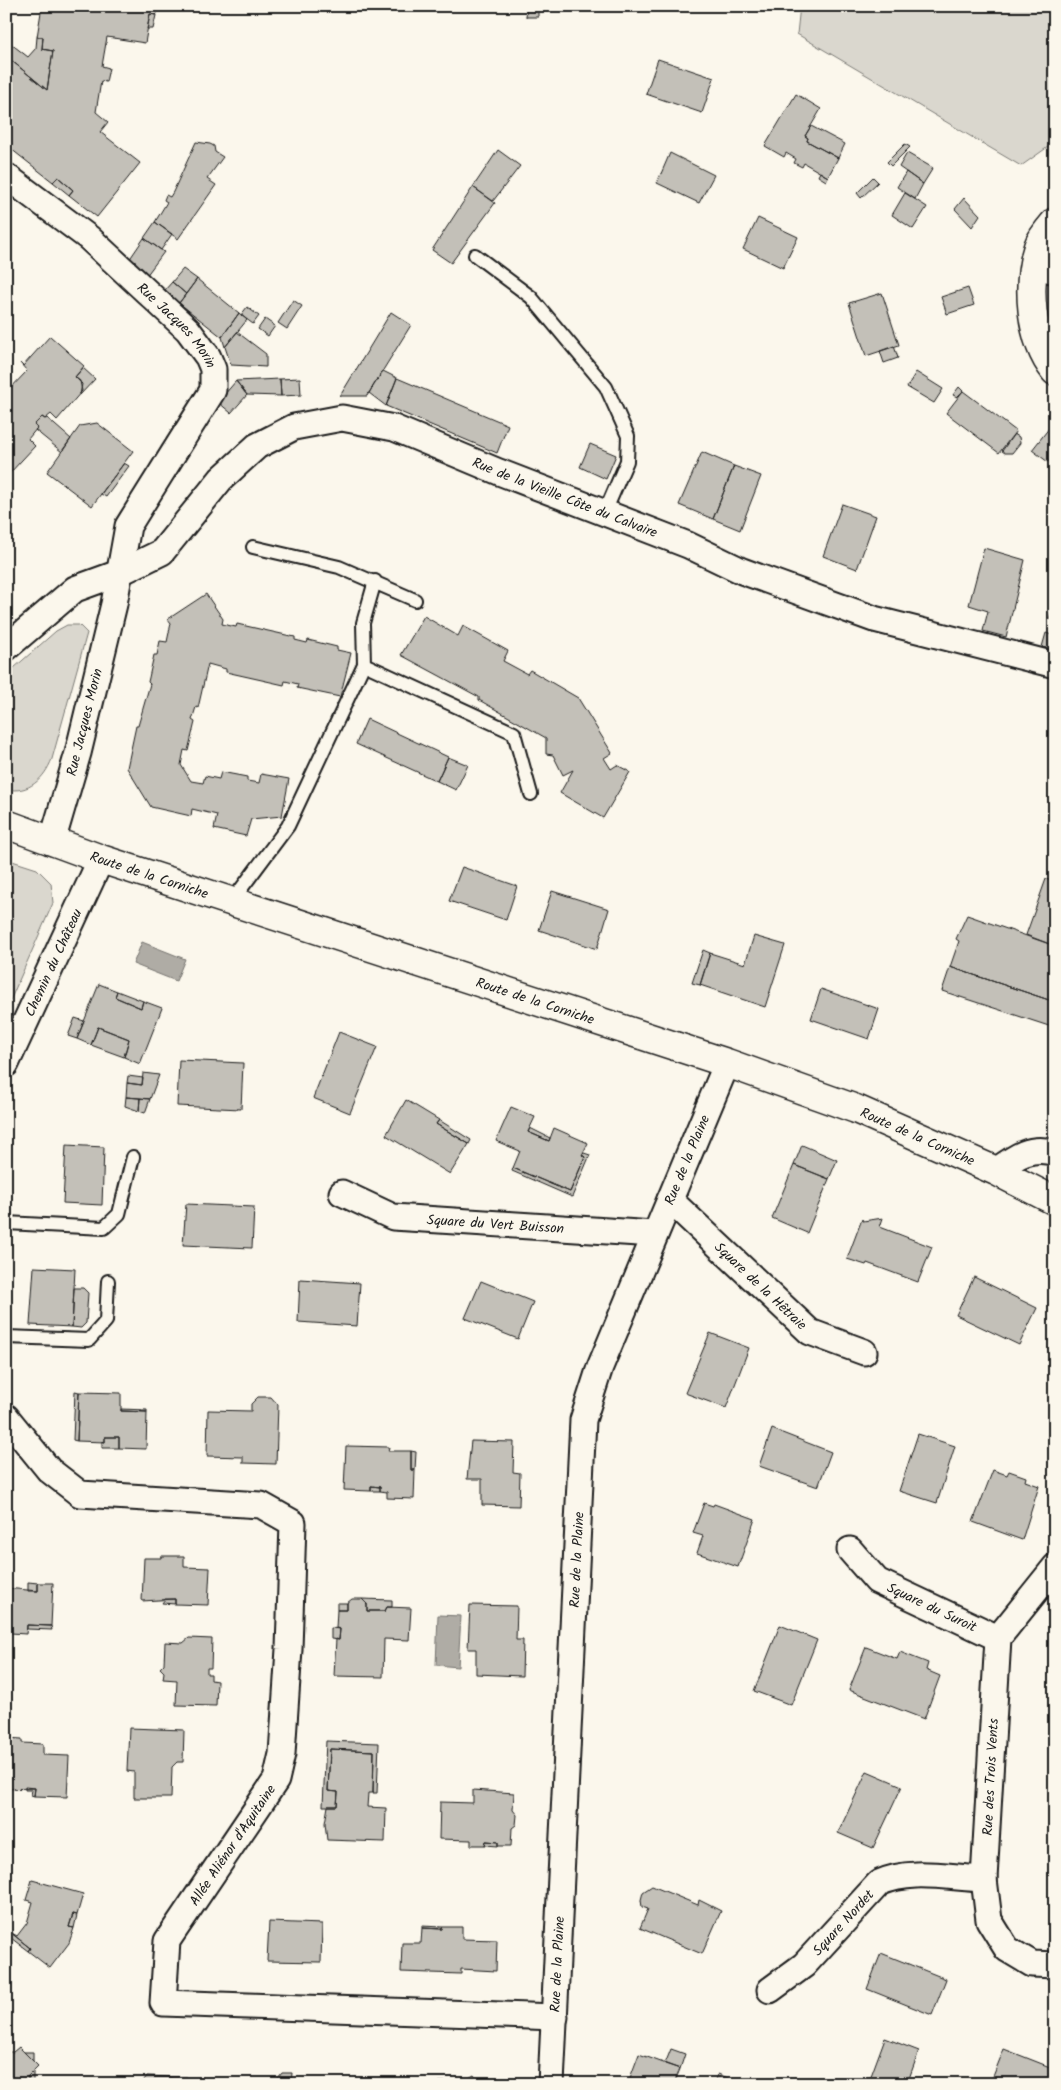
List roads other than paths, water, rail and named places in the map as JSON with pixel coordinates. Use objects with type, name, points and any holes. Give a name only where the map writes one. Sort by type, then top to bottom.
[{"type":"street","name":"Rue Jacques Morin","points":[[6,176],[89,238],[188,330],[208,357],[214,369],[213,390],[128,526],[114,604],[78,753],[52,842]]},
{"type":"street","points":[[1055,222],[1038,246],[1044,268],[1030,292],[1036,331],[1055,370]]},
{"type":"street","name":"Rue de la Vieille Côte du Calvaire","points":[[119,573],[162,552],[220,479],[257,446],[294,427],[342,418],[394,428],[499,472],[688,545],[742,571],[874,619],[1055,665]]},
{"type":"street","points":[[6,648],[75,589],[119,573]]},
{"type":"street","name":"Route de la Corniche","points":[[6,824],[101,859],[727,1063],[856,1109],[996,1171],[1055,1202]]},
{"type":"street","name":"Chemin du Château","points":[[6,1064],[101,859]]},
{"type":"street","name":"Rue de la Plaine","points":[[551,2084],[556,2018],[583,1420],[600,1367],[727,1063]]},
{"type":"street","points":[[996,1171],[1014,1158],[1040,1148],[1055,1153]]},
{"type":"street","name":"Square du Vert Buisson","points":[[342,1193],[393,1217],[654,1234]]},
{"type":"street","name":"Square de la Hêtraie","points":[[670,1200],[810,1332],[864,1352]]},
{"type":"street","name":"Allée Aliénor d'Aquitaine","points":[[6,1417],[49,1470],[80,1494],[261,1504],[293,1523],[289,1648],[282,1754],[276,1780],[167,1941],[163,2003],[556,2018]]},
{"type":"street","name":"Square du Suroit","points":[[850,1550],[877,1581],[998,1638]]},
{"type":"street","points":[[998,1638],[1055,1567]]},
{"type":"street","name":"Rue des Trois Vents","points":[[998,1638],[984,1879],[988,1920],[1007,1949],[1032,1964],[1055,1965]]},
{"type":"street","name":"Square Nordet","points":[[770,1990],[804,1966],[879,1883],[897,1876],[910,1875],[984,1879]]},
{"type":"lane","points":[[474,255],[531,297],[606,387],[628,436],[627,461],[605,512]]},
{"type":"lane","points":[[253,547],[339,567],[415,600]]},
{"type":"lane","points":[[232,901],[288,826],[364,664],[363,622],[375,581]]},
{"type":"lane","points":[[364,664],[514,733],[531,794]]},
{"type":"lane","points":[[6,1223],[104,1228],[119,1214],[132,1157]]},
{"type":"lane","points":[[6,1337],[89,1340],[106,1321],[108,1281]]}]
